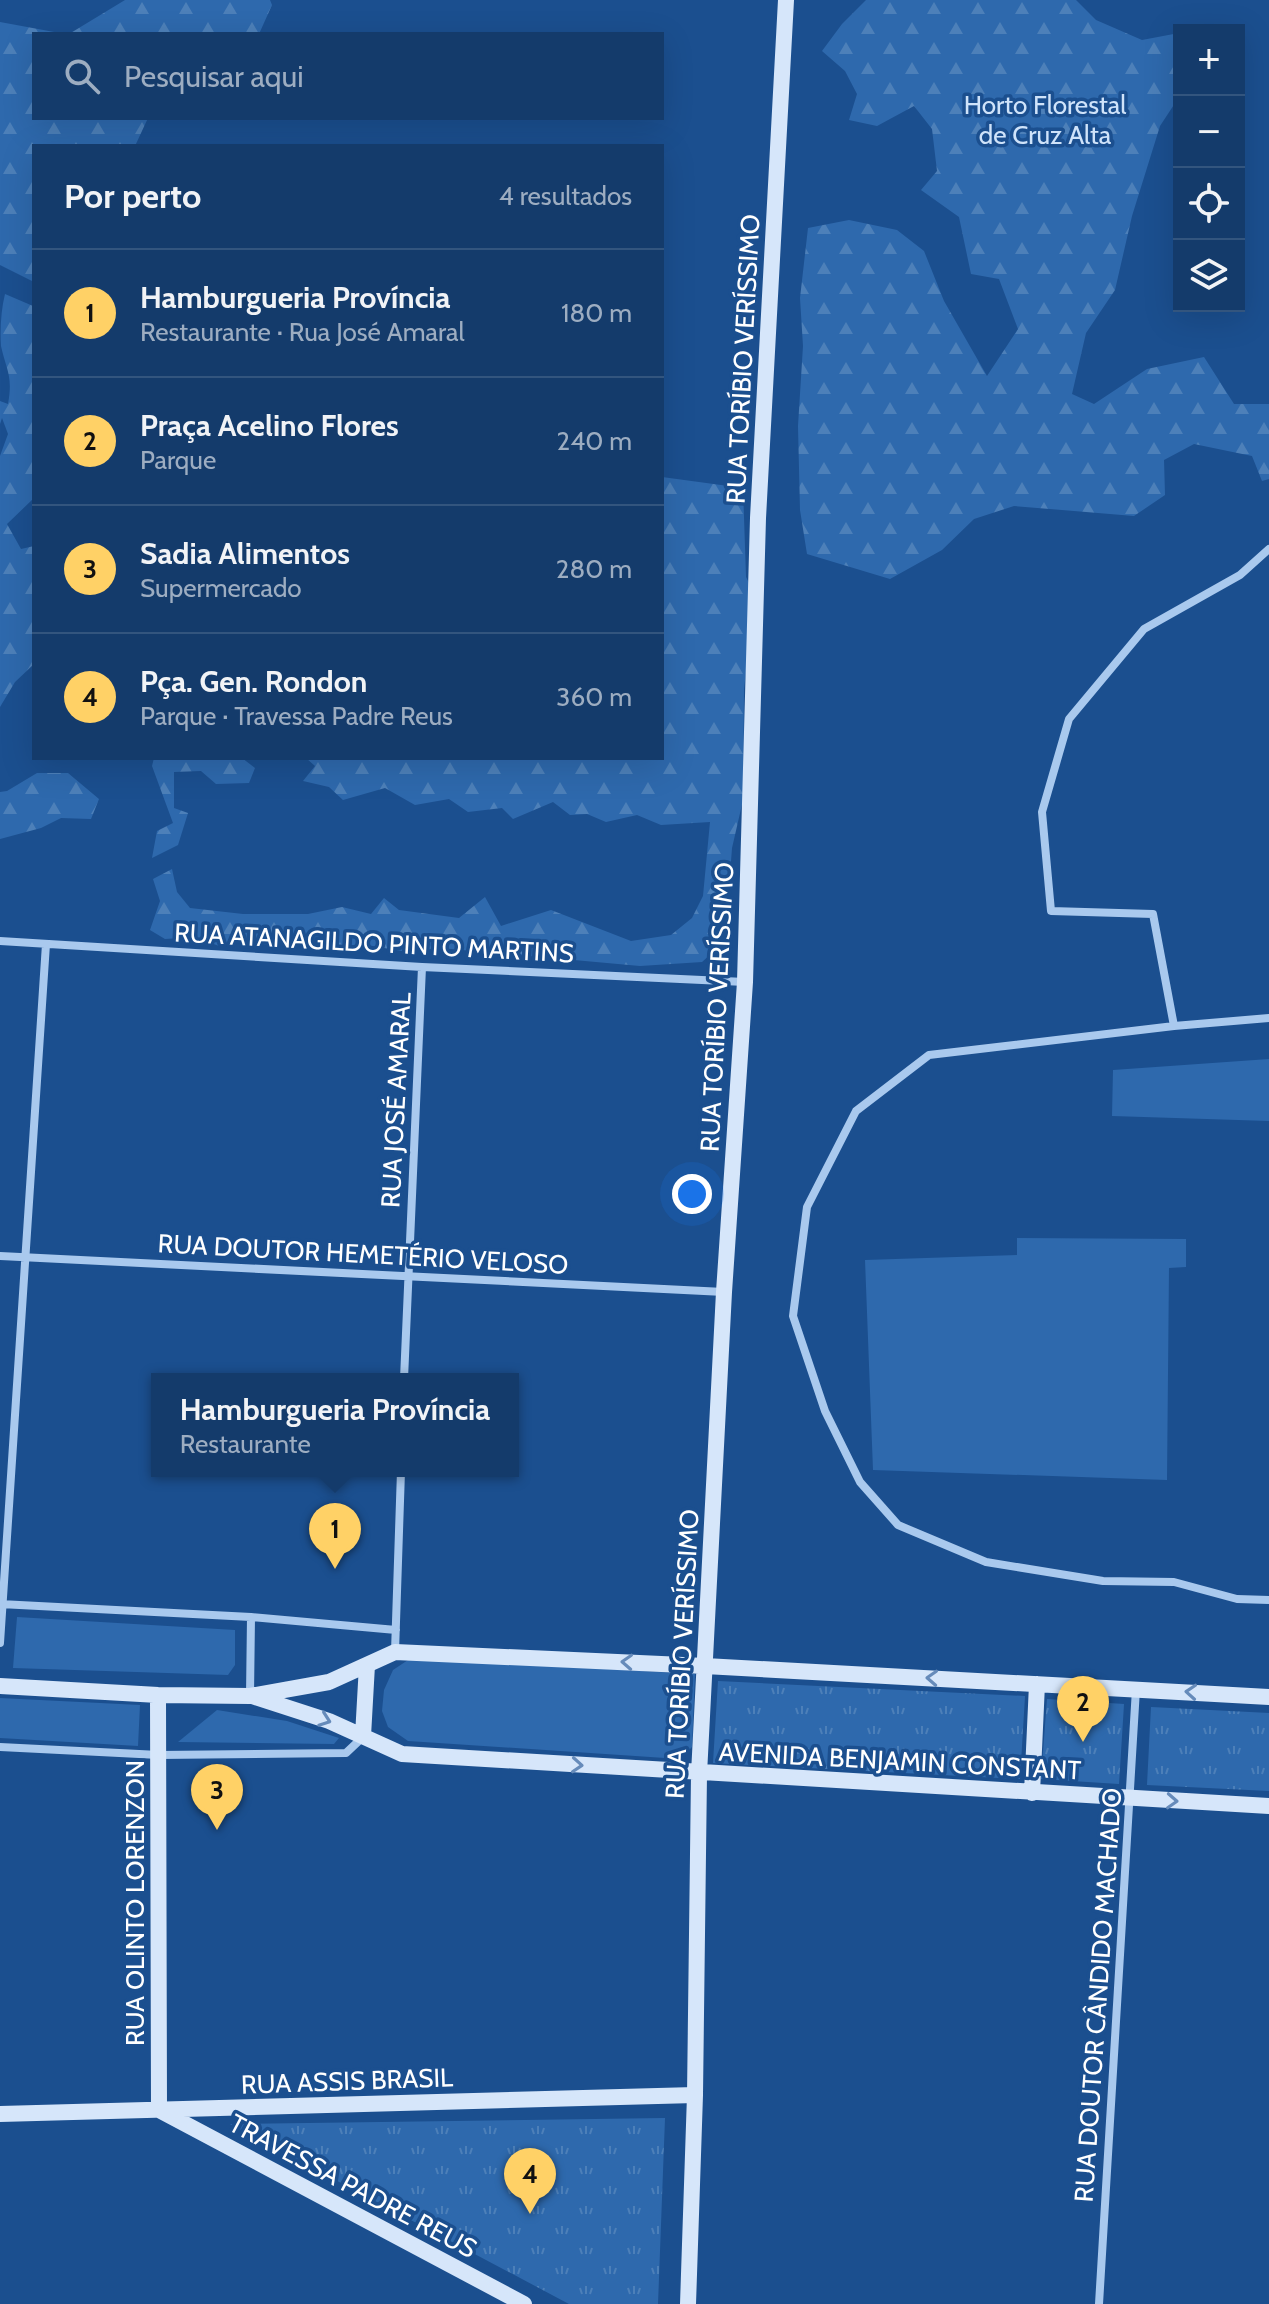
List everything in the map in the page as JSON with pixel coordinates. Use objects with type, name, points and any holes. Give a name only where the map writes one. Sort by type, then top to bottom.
[{"type":"street","name":"RUA TORÍBIO VERÍSSIMO","points":[[688,2304],[695,2095],[699,1774],[724,1292],[745,982],[758,518],[786,0]]},
{"type":"street","points":[[1174,1026],[1153,914],[1051,911],[1042,812],[1069,719],[1144,629],[1240,575],[1269,549]]},
{"type":"street","name":"RUA ATANAGILDO PINTO MARTINS","points":[[0,941],[422,967],[745,982]]},
{"type":"street","points":[[0,1643],[46,944]]},
{"type":"street","name":"RUA JOSÉ AMARAL","points":[[404,1373],[422,967]]},
{"type":"street","points":[[1269,1018],[929,1055],[856,1111],[807,1207],[793,1316],[825,1411],[860,1482],[898,1525],[986,1562],[1103,1581],[1174,1582],[1237,1599],[1269,1600]]},
{"type":"street","name":"RUA DOUTOR HEMETÉRIO VELOSO","points":[[0,1256],[724,1292]]},
{"type":"street","points":[[395,1652],[401,1477]]},
{"type":"street","points":[[1,1604],[251,1617],[396,1630]]},
{"type":"street","points":[[250,1696],[251,1617]]},
{"type":"street","name":"AVENIDA BENJAMIN CONSTANT","points":[[0,1686],[158,1695],[250,1696],[329,1682],[395,1652],[1269,1697]]},
{"type":"street","points":[[0,1747],[159,1755],[346,1753],[363,1736],[367,1665]]},
{"type":"street","points":[[1032,1793],[1037,1684]]},
{"type":"street","name":"RUA DOUTOR CÂNDIDO MACHADO","points":[[1099,2304],[1136,1689]]},
{"type":"street","name":"RUA OLINTO LORENZON","points":[[158,1695],[159,2110]]},
{"type":"street","name":"AVENIDA BENJAMIN CONSTANT","points":[[250,1696],[329,1721],[402,1754],[1269,1806]]},
{"type":"street","name":"RUA ASSIS BRASIL","points":[[0,2114],[695,2095]]},
{"type":"street","name":"TRAVESSA PADRE REUS","points":[[159,2110],[524,2304]]},
{"type":"green space","points":[[125,0],[270,0],[272,5],[260,32],[72,32]]},
{"type":"green space","name":"Horto Florestal de Cruz Alta","points":[[866,0],[1076,0],[1096,20],[1142,40],[1173,34],[1173,106],[1160,126],[1132,216],[1115,290],[1086,333],[1072,394],[1094,404],[1147,369],[1204,357],[1234,404],[1269,404],[1269,479],[1262,481],[1252,456],[1194,444],[1164,460],[1165,495],[1134,516],[1014,506],[974,519],[942,550],[890,579],[807,554],[800,510],[798,426],[803,346],[800,298],[808,228],[849,220],[897,230],[924,251],[944,301],[987,376],[1018,329],[999,279],[971,274],[959,217],[921,190],[937,171],[932,129],[914,106],[877,126],[849,120],[857,94],[845,71],[822,51],[842,24]]},
{"type":"green space","points":[[0,22],[54,32],[32,32],[32,120],[147,120],[136,144],[32,144],[32,281],[0,265]]},
{"type":"green space","points":[[5,294],[32,306],[32,500],[7,524],[21,549],[32,546],[32,666],[15,682],[0,707],[0,456],[8,434],[2,418],[0,424],[0,401],[8,404],[10,387],[1,346]]},
{"type":"green space","points":[[664,477],[743,488],[746,577],[755,595],[744,689],[743,800],[732,848],[725,941],[702,962],[640,966],[440,948],[407,952],[367,945],[323,945],[297,938],[267,945],[237,940],[219,946],[195,937],[165,939],[150,930],[160,901],[153,879],[172,869],[177,892],[190,908],[243,914],[308,914],[342,907],[371,914],[384,898],[399,910],[459,918],[485,897],[501,926],[551,910],[631,941],[671,935],[692,918],[703,896],[710,822],[661,825],[637,815],[606,822],[587,814],[570,815],[553,802],[513,819],[502,808],[468,812],[449,799],[415,805],[385,788],[343,800],[329,787],[303,781],[315,766],[308,760],[664,760]]},
{"type":"green space","points":[[154,760],[245,760],[255,768],[249,783],[216,784],[201,771],[174,772],[174,808],[188,813],[178,845],[152,858],[157,831],[173,823],[152,766]]},
{"type":"green space","points":[[37,773],[68,773],[99,799],[91,819],[61,818],[41,828],[0,839],[0,792]]},
{"type":"green space","points":[[1269,1059],[1269,1121],[1112,1116],[1113,1070]]},
{"type":"green space","points":[[1017,1238],[1186,1239],[1186,1267],[1169,1268],[1167,1480],[873,1470],[865,1260],[1017,1255]]},
{"type":"green space","points":[[17,1617],[235,1630],[235,1665],[228,1675],[13,1668]]},
{"type":"green space","points":[[411,1658],[695,1674],[692,1747],[680,1759],[408,1741],[388,1727],[382,1711],[384,1690],[393,1670]]},
{"type":"green space","points":[[718,1681],[1025,1696],[1020,1779],[713,1763]]},
{"type":"green space","points":[[0,1698],[140,1705],[138,1746],[0,1738]]},
{"type":"green space","points":[[1047,1699],[1124,1704],[1119,1784],[1041,1779]]},
{"type":"green space","points":[[1151,1707],[1269,1713],[1269,1791],[1147,1785]]},
{"type":"green space","points":[[217,1710],[287,1721],[339,1738],[334,1744],[178,1742]]},
{"type":"green space","points":[[665,2118],[658,2304],[569,2304],[230,2124]]},
{"type":"place","name":"Hamburgueria Província","points":[[335,1569]]},
{"type":"place","name":"Praça Acelino Flores","points":[[1083,1742]]},
{"type":"place","name":"Sadia Alimentos","points":[[217,1830]]},
{"type":"place","name":"Pça. Gen. Rondon","points":[[530,2214]]}]
